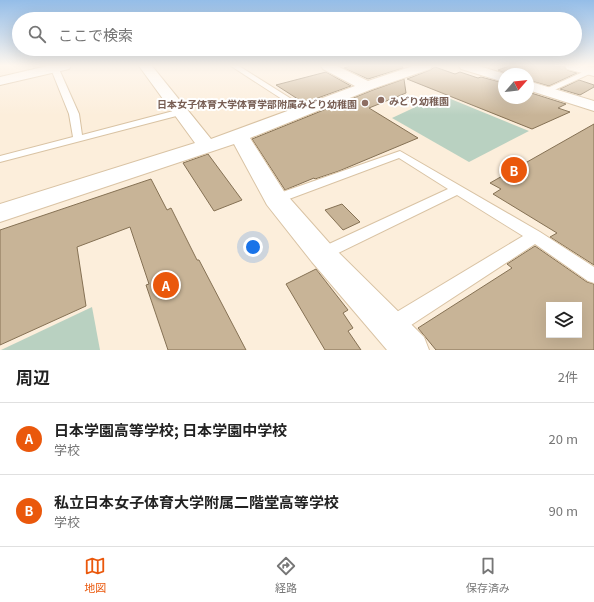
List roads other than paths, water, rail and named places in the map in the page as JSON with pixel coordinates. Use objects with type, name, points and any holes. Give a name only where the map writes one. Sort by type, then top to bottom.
[{"type":"street","points":[[158,82],[208,147]]},
{"type":"street","points":[[360,82],[367,86]]},
{"type":"street","points":[[0,213],[208,147],[378,82]]},
{"type":"street","points":[[534,87],[594,106]]},
{"type":"street","points":[[239,136],[276,199],[322,254],[411,350]]},
{"type":"lane","points":[[65,82],[74,114],[78,139]]},
{"type":"lane","points":[[260,82],[305,110]]},
{"type":"lane","points":[[547,90],[565,82]]},
{"type":"lane","points":[[0,159],[181,112]]},
{"type":"lane","points":[[276,199],[400,154],[535,236],[594,276]]},
{"type":"lane","points":[[322,254],[458,189]]},
{"type":"lane","points":[[390,327],[535,236]]},
{"type":"place","name":"みどり幼稚園","points":[[381,100]]},
{"type":"place","name":"日本女子体育大学体育学部附属みどり幼稚園","points":[[365,103]]},
{"type":"place","name":"私立日本女子体育大学附属二階堂高等学校","points":[[514,170]]},
{"type":"place","name":"日本学園高等学校; 日本学園中学校","points":[[166,285]]}]
